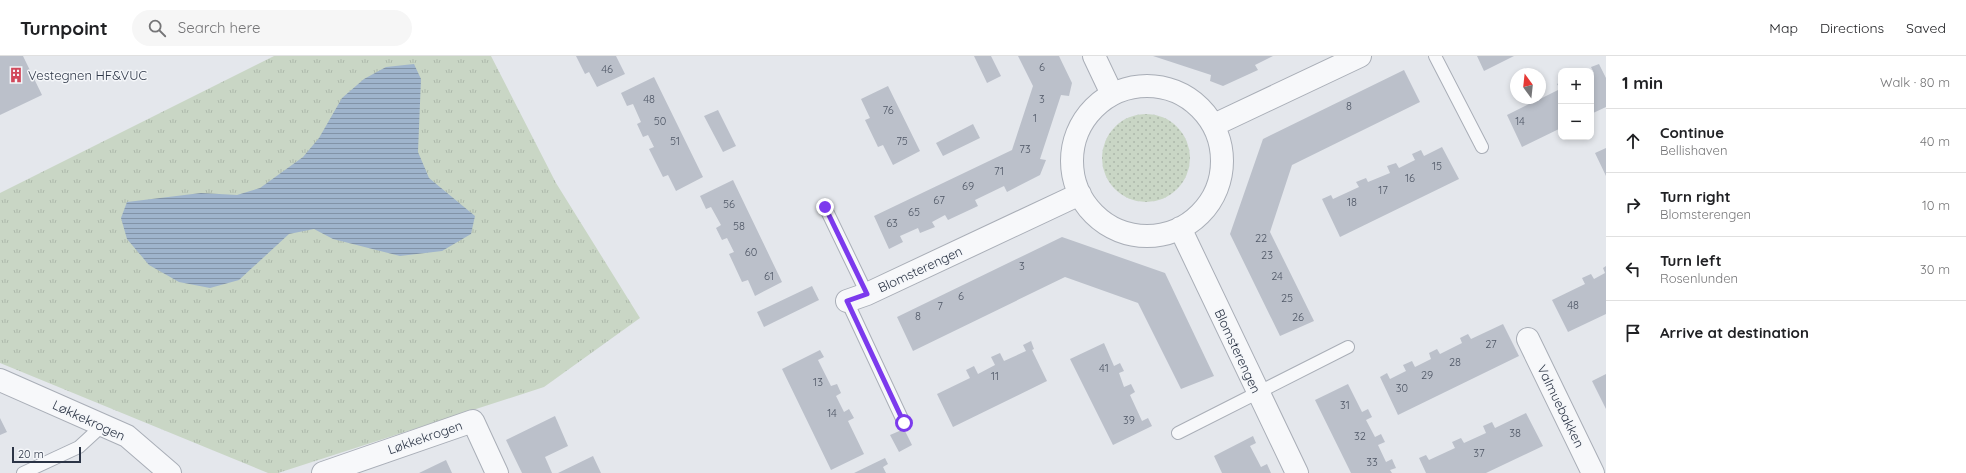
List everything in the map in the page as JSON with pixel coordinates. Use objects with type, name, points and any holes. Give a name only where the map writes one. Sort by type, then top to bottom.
[{"type":"street","points":[[1094,56],[1112,94]]},
{"type":"street","points":[[1214,125],[1360,56]]},
{"type":"street","points":[[1140,86],[1166,88],[1190,99],[1204,111],[1214,125],[1222,152],[1222,171],[1217,189],[1202,212],[1180,228],[1156,235],[1139,236],[1123,232],[1097,217],[1088,208],[1080,194],[1073,171],[1072,155],[1075,140],[1081,126],[1089,112],[1101,101],[1112,94],[1140,86]]},
{"type":"street","name":"Blomsterengen","points":[[847,301],[867,294],[1080,194]]},
{"type":"street","name":"Blomsterengen","points":[[1180,228],[1297,473]]},
{"type":"street","name":"Valmuebakken","points":[[1528,340],[1593,473]]},
{"type":"street","name":"Løkkekrogen","points":[[0,380],[127,436],[170,473]]},
{"type":"street","name":"Løkkekrogen","points":[[324,473],[473,421],[497,473]]},
{"type":"street","points":[[1598,473],[1606,469]]},
{"type":"lane","points":[[1435,56],[1482,147]]},
{"type":"lane","points":[[825,207],[867,294]]},
{"type":"lane","points":[[847,301],[904,423]]},
{"type":"lane","points":[[1178,434],[1348,347]]},
{"type":"lane","points":[[23,473],[79,447],[103,425]]},
{"type":"green space","points":[[274,56],[491,56],[556,183],[640,318],[544,387],[278,473],[268,473],[0,363],[0,193]]},
{"type":"green space","points":[[1146,114],[1163,117],[1177,127],[1187,141],[1190,158],[1187,175],[1177,189],[1163,199],[1146,202],[1129,199],[1115,189],[1105,175],[1102,158],[1105,141],[1115,127],[1129,117]]},
{"type":"water","points":[[414,64],[421,79],[418,152],[429,178],[475,216],[471,234],[442,251],[400,256],[333,239],[314,229],[289,234],[239,280],[210,288],[179,282],[149,265],[127,239],[121,218],[127,202],[201,193],[237,195],[260,188],[303,157],[319,138],[342,98],[364,79],[386,67]]},
{"type":"building","name":"Vestegnen HF&VUC","points":[[0,56],[23,56],[42,95],[0,115]]},
{"type":"building","points":[[576,56],[616,56],[625,74],[597,87],[589,72],[585,74]]},
{"type":"building","points":[[974,56],[991,56],[1001,76],[987,83]]},
{"type":"building","points":[[1018,56],[1059,56],[1072,83],[1069,96],[1061,95],[1040,159],[1046,160],[1040,175],[1007,192],[1004,186],[975,200],[978,206],[948,220],[945,215],[932,222],[935,227],[920,233],[918,228],[900,236],[903,242],[889,249],[874,216],[1012,150],[1033,86]]},
{"type":"building","points":[[1153,56],[1273,56],[1255,65],[1258,70],[1223,86],[1210,81],[1211,75]]},
{"type":"building","points":[[1477,56],[1514,56],[1484,71]]},
{"type":"building","points":[[1599,64],[1606,78],[1606,107],[1594,113],[1594,68],[1591,67]]},
{"type":"building","points":[[1404,70],[1420,102],[1292,165],[1270,232],[1314,321],[1280,336],[1230,234],[1263,139]]},
{"type":"building","points":[[654,77],[703,177],[676,191],[668,175],[663,177],[649,149],[654,147],[648,135],[643,137],[637,124],[641,122],[633,104],[627,106],[621,93]]},
{"type":"building","points":[[888,86],[920,151],[893,165],[883,145],[878,147],[865,120],[870,118],[861,99]]},
{"type":"building","points":[[1558,90],[1558,129],[1522,147],[1507,115],[1529,104],[1546,104],[1546,96]]},
{"type":"building","points":[[718,110],[736,146],[723,152],[704,116]]},
{"type":"building","points":[[973,124],[980,138],[943,156],[936,143]]},
{"type":"building","points":[[1442,147],[1459,179],[1340,237],[1322,199],[1331,195],[1333,199],[1359,187],[1356,182],[1366,178],[1368,182],[1390,173],[1387,166],[1396,163],[1399,168],[1415,160],[1412,154],[1421,150],[1424,156]]},
{"type":"building","points":[[1606,148],[1606,176],[1595,153]]},
{"type":"building","points":[[733,180],[782,282],[755,296],[748,280],[742,282],[729,254],[734,252],[727,238],[722,240],[716,228],[721,225],[711,207],[706,209],[700,196]]},
{"type":"building","points":[[1062,237],[1165,273],[1214,376],[1181,389],[1138,303],[1065,277],[913,351],[897,317]]},
{"type":"building","points":[[1606,266],[1606,314],[1568,332],[1552,300],[1585,284],[1582,278],[1591,274],[1594,279],[1605,273],[1603,268]]},
{"type":"building","points":[[812,286],[819,300],[764,327],[757,312]]},
{"type":"building","points":[[1503,324],[1519,356],[1398,415],[1380,377],[1387,373],[1390,379],[1406,371],[1403,365],[1412,361],[1415,367],[1431,359],[1429,353],[1437,349],[1440,354],[1462,343],[1460,338],[1468,334],[1471,339]]},
{"type":"building","points":[[1031,341],[1034,349],[1032,350],[1047,381],[953,427],[937,394],[970,378],[966,370],[974,366],[978,374],[995,365],[991,357],[1000,353],[1004,361],[1026,351],[1023,345]]},
{"type":"building","points":[[1104,343],[1114,366],[1120,363],[1124,371],[1119,373],[1124,387],[1131,384],[1135,392],[1130,395],[1142,421],[1148,418],[1152,426],[1113,445],[1070,359]]},
{"type":"building","points":[[820,350],[824,357],[818,360],[831,386],[837,384],[841,393],[836,396],[844,412],[849,409],[854,418],[848,421],[864,454],[831,470],[782,369]]},
{"type":"building","points":[[1606,374],[1606,409],[1592,381]]},
{"type":"building","points":[[1348,384],[1362,412],[1368,409],[1372,417],[1366,420],[1375,437],[1381,434],[1385,442],[1378,445],[1386,462],[1392,459],[1396,468],[1390,470],[1392,473],[1351,473],[1315,400]]},
{"type":"building","points":[[1526,413],[1543,446],[1486,473],[1426,473],[1419,458],[1426,455],[1429,460],[1455,448],[1452,442],[1461,438],[1464,443],[1486,433],[1483,426],[1492,422],[1495,428]]},
{"type":"building","points":[[555,416],[568,446],[545,457],[552,473],[522,473],[506,440]]},
{"type":"building","points":[[0,418],[7,432],[0,435]]},
{"type":"building","points":[[904,429],[912,445],[899,452],[890,435]]},
{"type":"building","points":[[1253,436],[1256,443],[1250,446],[1261,467],[1267,464],[1271,473],[1222,473],[1214,456]]},
{"type":"building","points":[[593,456],[601,473],[558,473]]},
{"type":"building","points":[[885,458],[888,464],[883,467],[886,473],[854,473]]},
{"type":"building","points":[[446,460],[452,473],[419,473]]},
{"type":"place","name":"Vestegnen HF&VUC","points":[[16,75]]},
{"type":"route","points":[[825,207],[867,294],[847,301],[904,423]]}]
